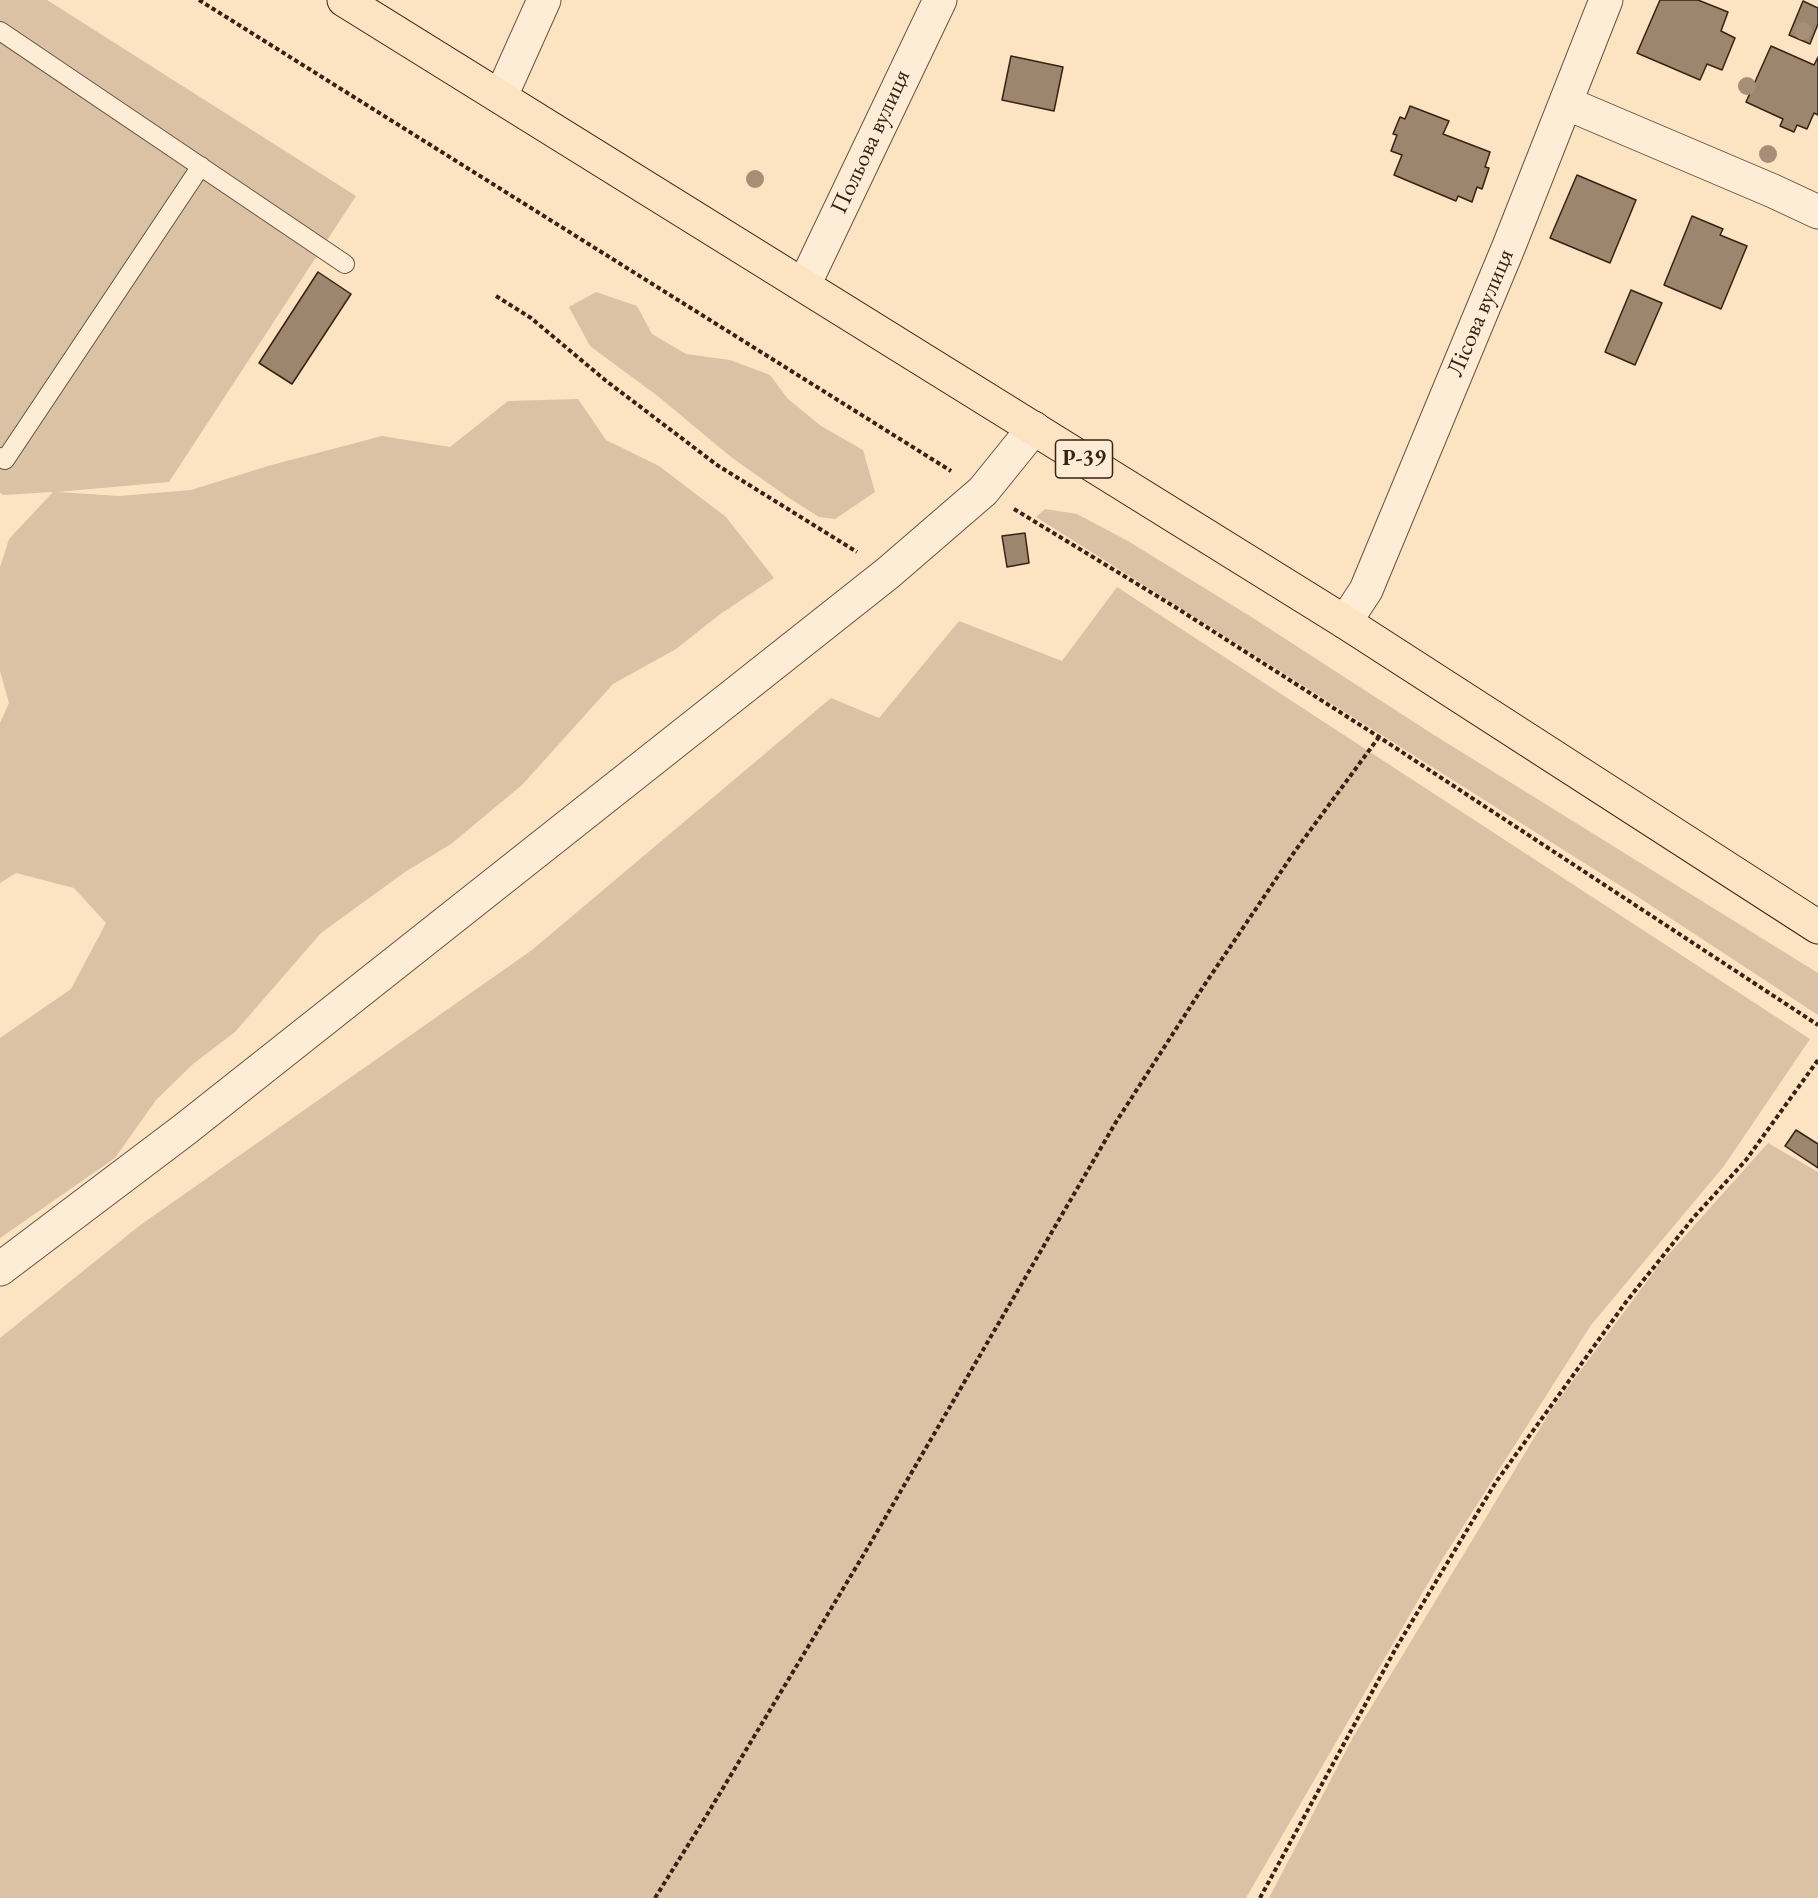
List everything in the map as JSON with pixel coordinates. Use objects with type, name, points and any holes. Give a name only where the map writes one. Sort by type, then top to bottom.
[{"type":"main road","name":"Р-39","points":[[344,0],[1345,622],[1818,927]]},
{"type":"street","points":[[501,96],[544,0]]},
{"type":"street","name":"Польова вулиця","points":[[804,285],[940,0]]},
{"type":"street","name":"Лісова вулиця","points":[[1345,622],[1366,590],[1509,246],[1606,0]]},
{"type":"street","points":[[1566,103],[1818,212]]},
{"type":"street","points":[[0,1269],[184,1130],[888,573],[983,490],[1034,428]]},
{"type":"lane","points":[[0,31],[345,264]]},
{"type":"lane","points":[[0,457],[4,460],[201,166]]},
{"type":"path","points":[[496,296],[531,318],[606,380],[717,465],[888,573]]},
{"type":"path","points":[[655,1898],[855,1569],[1116,1122],[1275,880],[1379,737]]},
{"type":"path","points":[[1260,1898],[1396,1648],[1496,1482],[1626,1302],[1694,1217],[1746,1160],[1818,1060]]},
{"type":"shaded area","points":[[0,0],[47,0],[356,196],[169,482],[57,492],[119,496],[191,490],[268,466],[382,436],[450,447],[508,401],[578,399],[606,440],[659,466],[726,517],[774,578],[719,615],[676,649],[613,684],[522,785],[451,844],[405,872],[321,933],[235,1032],[193,1064],[156,1100],[115,1158],[0,1238],[0,1038],[71,989],[106,923],[74,888],[16,873],[0,883],[0,723],[9,703],[0,671],[0,567],[9,539],[53,492],[3,495],[0,493]]},
{"type":"shaded area","points":[[596,292],[637,306],[652,334],[686,354],[730,360],[770,375],[788,399],[821,426],[863,450],[875,492],[835,519],[819,517],[731,457],[659,397],[590,346],[569,307]]},
{"type":"shaded area","points":[[1045,509],[1077,514],[1128,541],[1253,618],[1434,735],[1818,973],[1818,1015],[1635,895],[1036,517]]},
{"type":"shaded area","points":[[1117,587],[1810,1039],[1724,1166],[1591,1325],[1438,1566],[1246,1898],[0,1898],[0,1338],[139,1226],[532,950],[831,698],[879,718],[959,621],[1062,661]]},
{"type":"shaded area","points":[[1768,1143],[1818,1172],[1818,1898],[1269,1898],[1353,1737],[1551,1410],[1659,1265]]},
{"type":"building","points":[[1660,0],[1698,0],[1728,12],[1721,31],[1735,38],[1722,70],[1707,64],[1700,80],[1637,53]]},
{"type":"building","points":[[1803,1],[1818,8],[1818,24],[1810,44],[1789,35]]},
{"type":"building","points":[[1771,46],[1814,65],[1818,57],[1818,115],[1814,113],[1807,129],[1797,125],[1794,132],[1780,126],[1783,119],[1746,102]]},
{"type":"building","points":[[1011,56],[1063,67],[1054,111],[1002,100]]},
{"type":"building","points":[[1410,106],[1449,121],[1443,134],[1490,152],[1485,167],[1489,168],[1482,189],[1477,187],[1472,202],[1458,196],[1456,201],[1394,175],[1402,155],[1391,151],[1397,135],[1393,134],[1400,117],[1405,119]]},
{"type":"building","points":[[1577,175],[1636,200],[1610,263],[1550,238]]},
{"type":"building","points":[[1692,216],[1723,229],[1720,235],[1747,246],[1721,309],[1664,285]]},
{"type":"building","points":[[318,272],[351,294],[292,384],[259,363]]},
{"type":"building","points":[[1631,290],[1662,303],[1635,365],[1605,352]]},
{"type":"building","points":[[1025,533],[1029,563],[1007,567],[1002,536]]},
{"type":"building","points":[[1796,1130],[1818,1144],[1818,1168],[1785,1146]]}]
